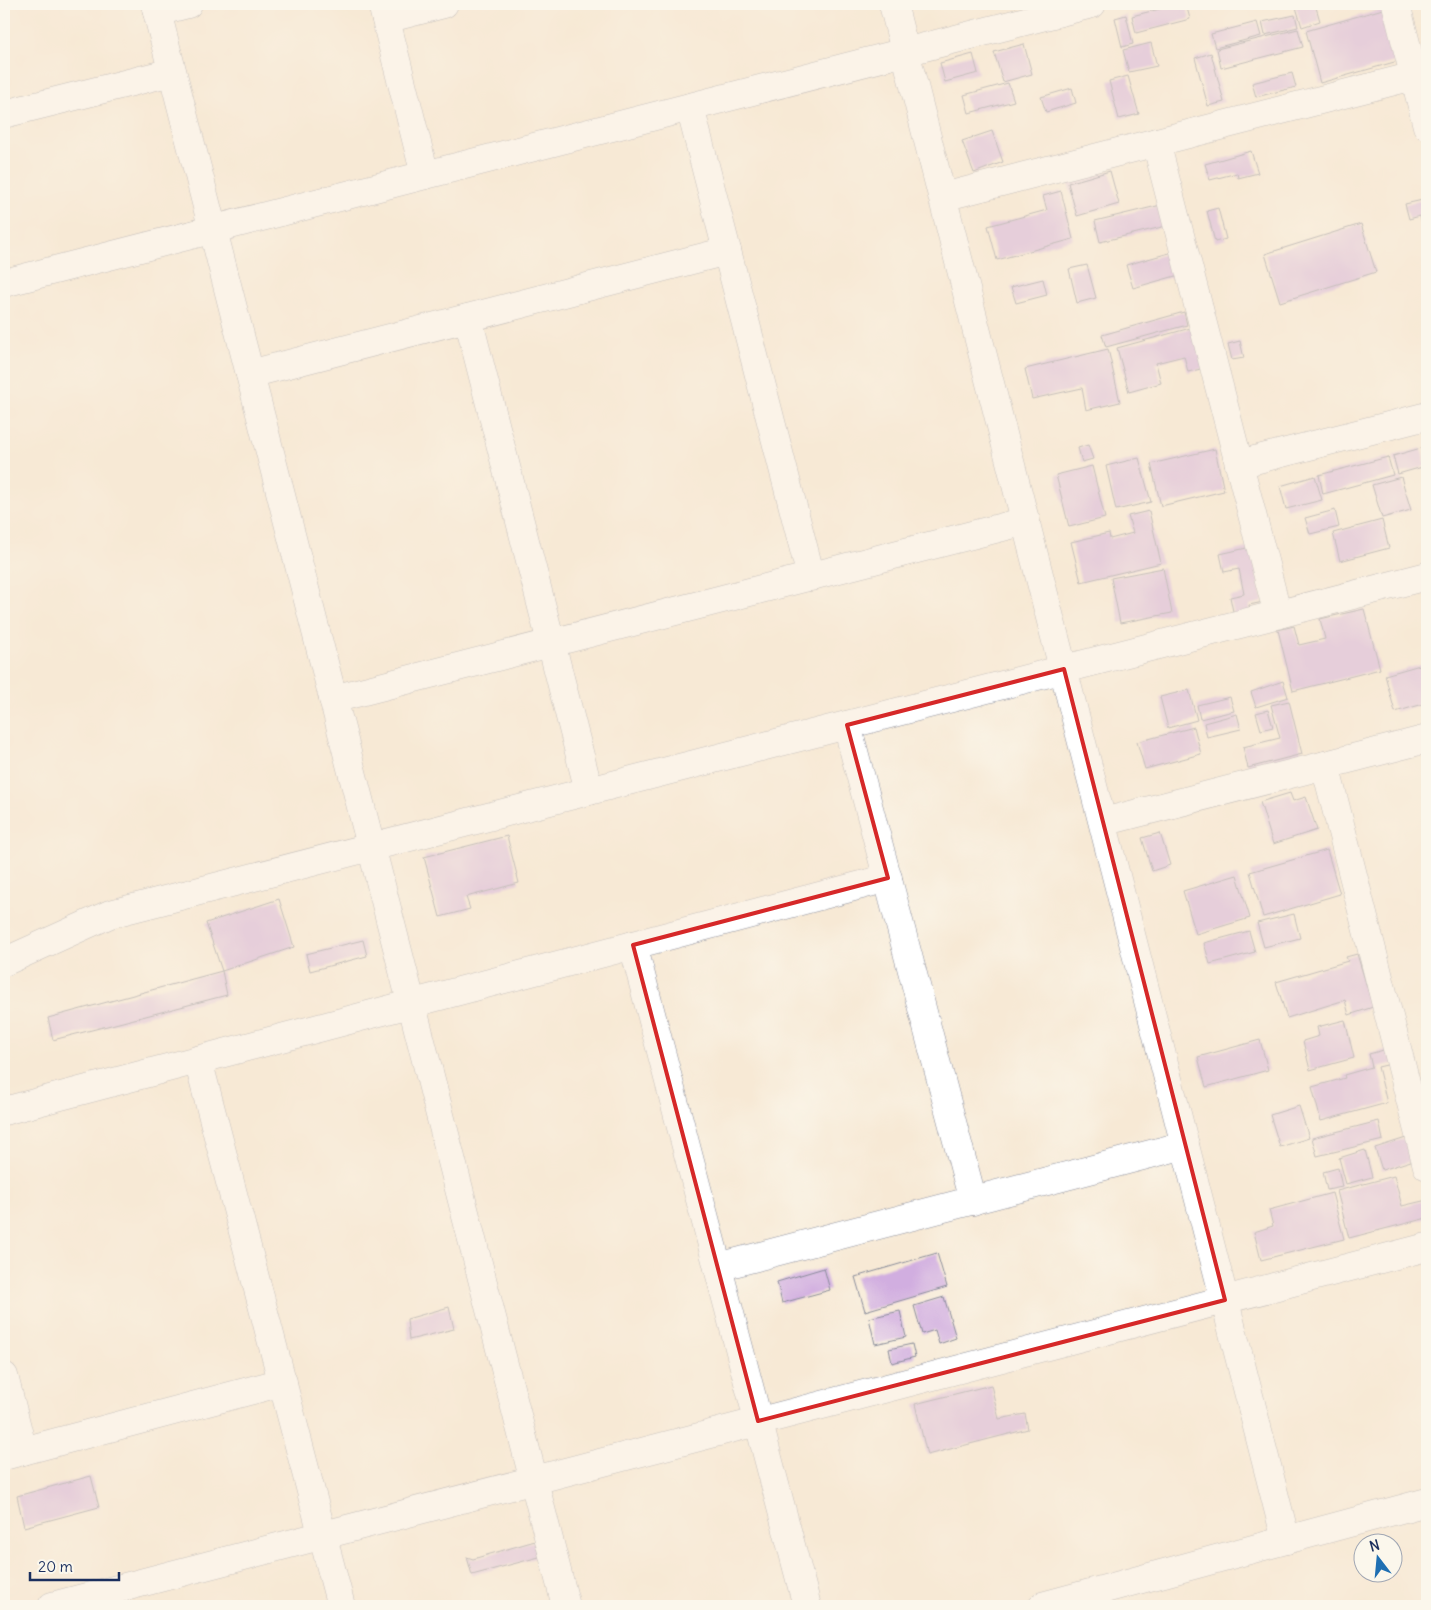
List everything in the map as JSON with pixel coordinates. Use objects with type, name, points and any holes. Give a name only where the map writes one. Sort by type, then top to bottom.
[{"type":"street","points":[[188,4],[156,8],[566,1606]]},
{"type":"street","points":[[426,175],[384,11],[444,4]]},
{"type":"street","points":[[893,4],[1286,1540]]},
{"type":"street","points":[[4,283],[1092,4]]},
{"type":"street","points":[[1396,4],[1427,126]]},
{"type":"street","points":[[4,114],[172,72]]},
{"type":"street","points":[[943,198],[1414,76]]},
{"type":"street","points":[[690,107],[811,576]]},
{"type":"street","points":[[1156,142],[1278,615]]},
{"type":"street","points":[[250,374],[727,251]]},
{"type":"street","points":[[468,318],[589,791]]},
{"type":"street","points":[[1239,464],[1427,416]]},
{"type":"street","points":[[333,699],[1026,521]]},
{"type":"street","points":[[4,962],[110,914],[1427,576]]},
{"type":"street","points":[[847,725],[972,1200]]},
{"type":"street","points":[[1102,822],[1427,739]]},
{"type":"street","points":[[1325,765],[1418,1090],[1427,1166]]},
{"type":"street","points":[[4,1111],[888,878]]},
{"type":"street","points":[[633,945],[806,1606]]},
{"type":"street","points":[[198,1060],[342,1606]]},
{"type":"street","points":[[718,1268],[1185,1145]]},
{"type":"street","points":[[56,1606],[1427,1247]]},
{"type":"street","points":[[4,1376],[14,1453],[283,1382]]},
{"type":"street","points":[[1042,1606],[1427,1502]]},
{"type":"highlighted area","points":[[1064,669],[1225,1300],[758,1421],[633,945],[888,878],[847,725]]},
{"type":"building","points":[[1179,4],[1186,4],[1190,19],[1136,33],[1132,16]]},
{"type":"building","points":[[1295,4],[1315,4],[1320,21],[1302,27]]},
{"type":"building","points":[[1390,7],[1405,59],[1320,83],[1306,31]]},
{"type":"building","points":[[1126,15],[1133,44],[1122,47],[1115,18]]},
{"type":"building","points":[[1295,15],[1298,27],[1265,35],[1262,22]]},
{"type":"building","points":[[1257,22],[1261,36],[1215,48],[1211,34]]},
{"type":"building","points":[[1298,29],[1303,47],[1221,68],[1217,49]]},
{"type":"building","points":[[1151,43],[1157,66],[1129,72],[1123,50]]},
{"type":"building","points":[[1024,44],[1032,74],[1003,82],[994,52]]},
{"type":"building","points":[[1211,53],[1224,102],[1208,106],[1195,58]]},
{"type":"building","points":[[973,54],[978,73],[945,82],[940,63]]},
{"type":"building","points":[[1292,73],[1296,87],[1256,97],[1252,83]]},
{"type":"building","points":[[1128,76],[1139,114],[1119,119],[1109,81]]},
{"type":"building","points":[[1008,83],[1014,101],[969,113],[964,95]]},
{"type":"building","points":[[1072,88],[1076,103],[1046,112],[1041,97]]},
{"type":"building","points":[[992,131],[1003,162],[974,173],[962,141]]},
{"type":"building","points":[[1251,151],[1258,173],[1238,178],[1237,173],[1210,180],[1205,164]]},
{"type":"building","points":[[1110,171],[1119,204],[1077,216],[1068,183]]},
{"type":"building","points":[[1061,191],[1073,239],[997,260],[988,226],[1047,210],[1043,196]]},
{"type":"building","points":[[1427,199],[1427,242],[1420,216],[1409,219],[1405,204]]},
{"type":"building","points":[[1161,205],[1166,226],[1100,242],[1095,221]]},
{"type":"building","points":[[1218,208],[1226,239],[1215,242],[1207,211]]},
{"type":"building","points":[[1361,224],[1376,272],[1280,302],[1265,254]]},
{"type":"building","points":[[1173,252],[1179,275],[1133,288],[1126,265]]},
{"type":"building","points":[[1087,265],[1096,298],[1077,303],[1069,269]]},
{"type":"building","points":[[1043,279],[1047,295],[1016,303],[1011,287]]},
{"type":"building","points":[[1184,312],[1187,325],[1106,347],[1102,335]]},
{"type":"building","points":[[1198,326],[1209,367],[1188,372],[1184,356],[1156,363],[1161,383],[1129,392],[1117,348]]},
{"type":"building","points":[[1240,341],[1244,358],[1232,360],[1228,344]]},
{"type":"building","points":[[1108,349],[1120,402],[1086,410],[1082,388],[1032,399],[1025,369]]},
{"type":"building","points":[[1088,445],[1093,459],[1082,462],[1078,448]]},
{"type":"building","points":[[1421,448],[1426,466],[1398,474],[1393,456]]},
{"type":"building","points":[[1215,449],[1224,491],[1161,506],[1151,464]]},
{"type":"building","points":[[1388,457],[1393,475],[1323,494],[1319,475]]},
{"type":"building","points":[[1139,458],[1151,502],[1116,510],[1106,466]]},
{"type":"building","points":[[1092,466],[1105,518],[1069,527],[1056,475]]},
{"type":"building","points":[[1315,476],[1322,500],[1286,509],[1280,486]]},
{"type":"building","points":[[1401,477],[1411,510],[1382,518],[1372,485]]},
{"type":"building","points":[[1335,510],[1339,527],[1310,534],[1305,518]]},
{"type":"building","points":[[1149,511],[1161,563],[1081,582],[1071,542],[1109,533],[1110,539],[1133,533],[1128,516]]},
{"type":"building","points":[[1382,520],[1389,548],[1340,561],[1333,533]]},
{"type":"building","points":[[1251,547],[1263,602],[1249,605],[1252,617],[1235,621],[1230,597],[1244,594],[1239,569],[1224,572],[1220,554]]},
{"type":"building","points":[[1163,568],[1172,613],[1120,623],[1111,578]]},
{"type":"building","points":[[1364,609],[1380,669],[1293,691],[1278,630],[1294,626],[1299,645],[1325,639],[1320,619]]},
{"type":"building","points":[[1427,663],[1427,703],[1395,712],[1385,675]]},
{"type":"building","points":[[1283,681],[1288,697],[1256,707],[1251,692]]},
{"type":"building","points":[[1189,690],[1197,720],[1168,728],[1160,697]]},
{"type":"building","points":[[1230,697],[1234,711],[1200,719],[1197,705]]},
{"type":"building","points":[[1289,701],[1302,754],[1248,768],[1243,747],[1280,738],[1271,705]]},
{"type":"building","points":[[1268,710],[1273,727],[1261,730],[1256,713]]},
{"type":"building","points":[[1237,714],[1241,729],[1207,737],[1204,723]]},
{"type":"building","points":[[1194,727],[1201,754],[1145,769],[1137,742]]},
{"type":"building","points":[[1290,793],[1293,801],[1306,797],[1317,830],[1273,844],[1260,802]]},
{"type":"building","points":[[1160,833],[1170,865],[1152,871],[1142,838]]},
{"type":"building","points":[[507,836],[519,883],[466,897],[470,909],[440,917],[424,857]]},
{"type":"building","points":[[1327,850],[1340,894],[1263,917],[1250,872]]},
{"type":"building","points":[[1237,875],[1250,918],[1196,934],[1183,891]]},
{"type":"building","points":[[279,899],[294,947],[222,971],[206,923]]},
{"type":"building","points":[[1294,914],[1300,938],[1264,947],[1257,923]]},
{"type":"building","points":[[1249,931],[1255,952],[1210,964],[1204,943]]},
{"type":"building","points":[[363,940],[367,956],[310,971],[306,954]]},
{"type":"building","points":[[1357,954],[1373,1007],[1349,1015],[1345,1000],[1287,1018],[1276,982],[1348,961],[1346,957]]},
{"type":"building","points":[[222,971],[227,995],[53,1040],[48,1018]]},
{"type":"building","points":[[1345,1020],[1354,1058],[1310,1070],[1303,1041],[1319,1036],[1317,1027]]},
{"type":"building","points":[[1260,1040],[1268,1070],[1206,1087],[1198,1057]]},
{"type":"building","points":[[1391,1048],[1395,1063],[1378,1067],[1387,1103],[1321,1121],[1312,1087],[1345,1078],[1344,1075],[1372,1067],[1369,1054]]},
{"type":"building","points":[[1299,1106],[1309,1138],[1280,1147],[1270,1115]]},
{"type":"building","points":[[1379,1121],[1383,1140],[1317,1156],[1312,1138]]},
{"type":"building","points":[[1406,1138],[1414,1160],[1382,1170],[1375,1148]]},
{"type":"building","points":[[1365,1150],[1372,1177],[1346,1184],[1339,1158]]},
{"type":"building","points":[[1338,1168],[1342,1187],[1327,1190],[1323,1172]]},
{"type":"building","points":[[1394,1176],[1402,1206],[1427,1200],[1427,1218],[1349,1238],[1337,1191]]},
{"type":"building","points":[[1332,1193],[1344,1239],[1261,1260],[1254,1232],[1273,1226],[1269,1210]]},
{"type":"building","points":[[937,1253],[947,1287],[865,1311],[855,1277]]},
{"type":"building","points":[[824,1268],[830,1290],[782,1303],[777,1282]]},
{"type":"building","points":[[944,1297],[956,1338],[939,1344],[935,1330],[922,1334],[914,1306]]},
{"type":"building","points":[[449,1307],[454,1329],[409,1340],[407,1319]]},
{"type":"building","points":[[900,1311],[906,1337],[875,1344],[869,1318]]},
{"type":"building","points":[[912,1344],[915,1357],[892,1363],[889,1349]]},
{"type":"building","points":[[991,1385],[999,1419],[1025,1414],[1028,1429],[927,1455],[915,1404]]},
{"type":"building","points":[[91,1476],[99,1507],[24,1527],[17,1496]]},
{"type":"building","points":[[535,1541],[539,1557],[472,1575],[467,1557],[473,1559]]}]
